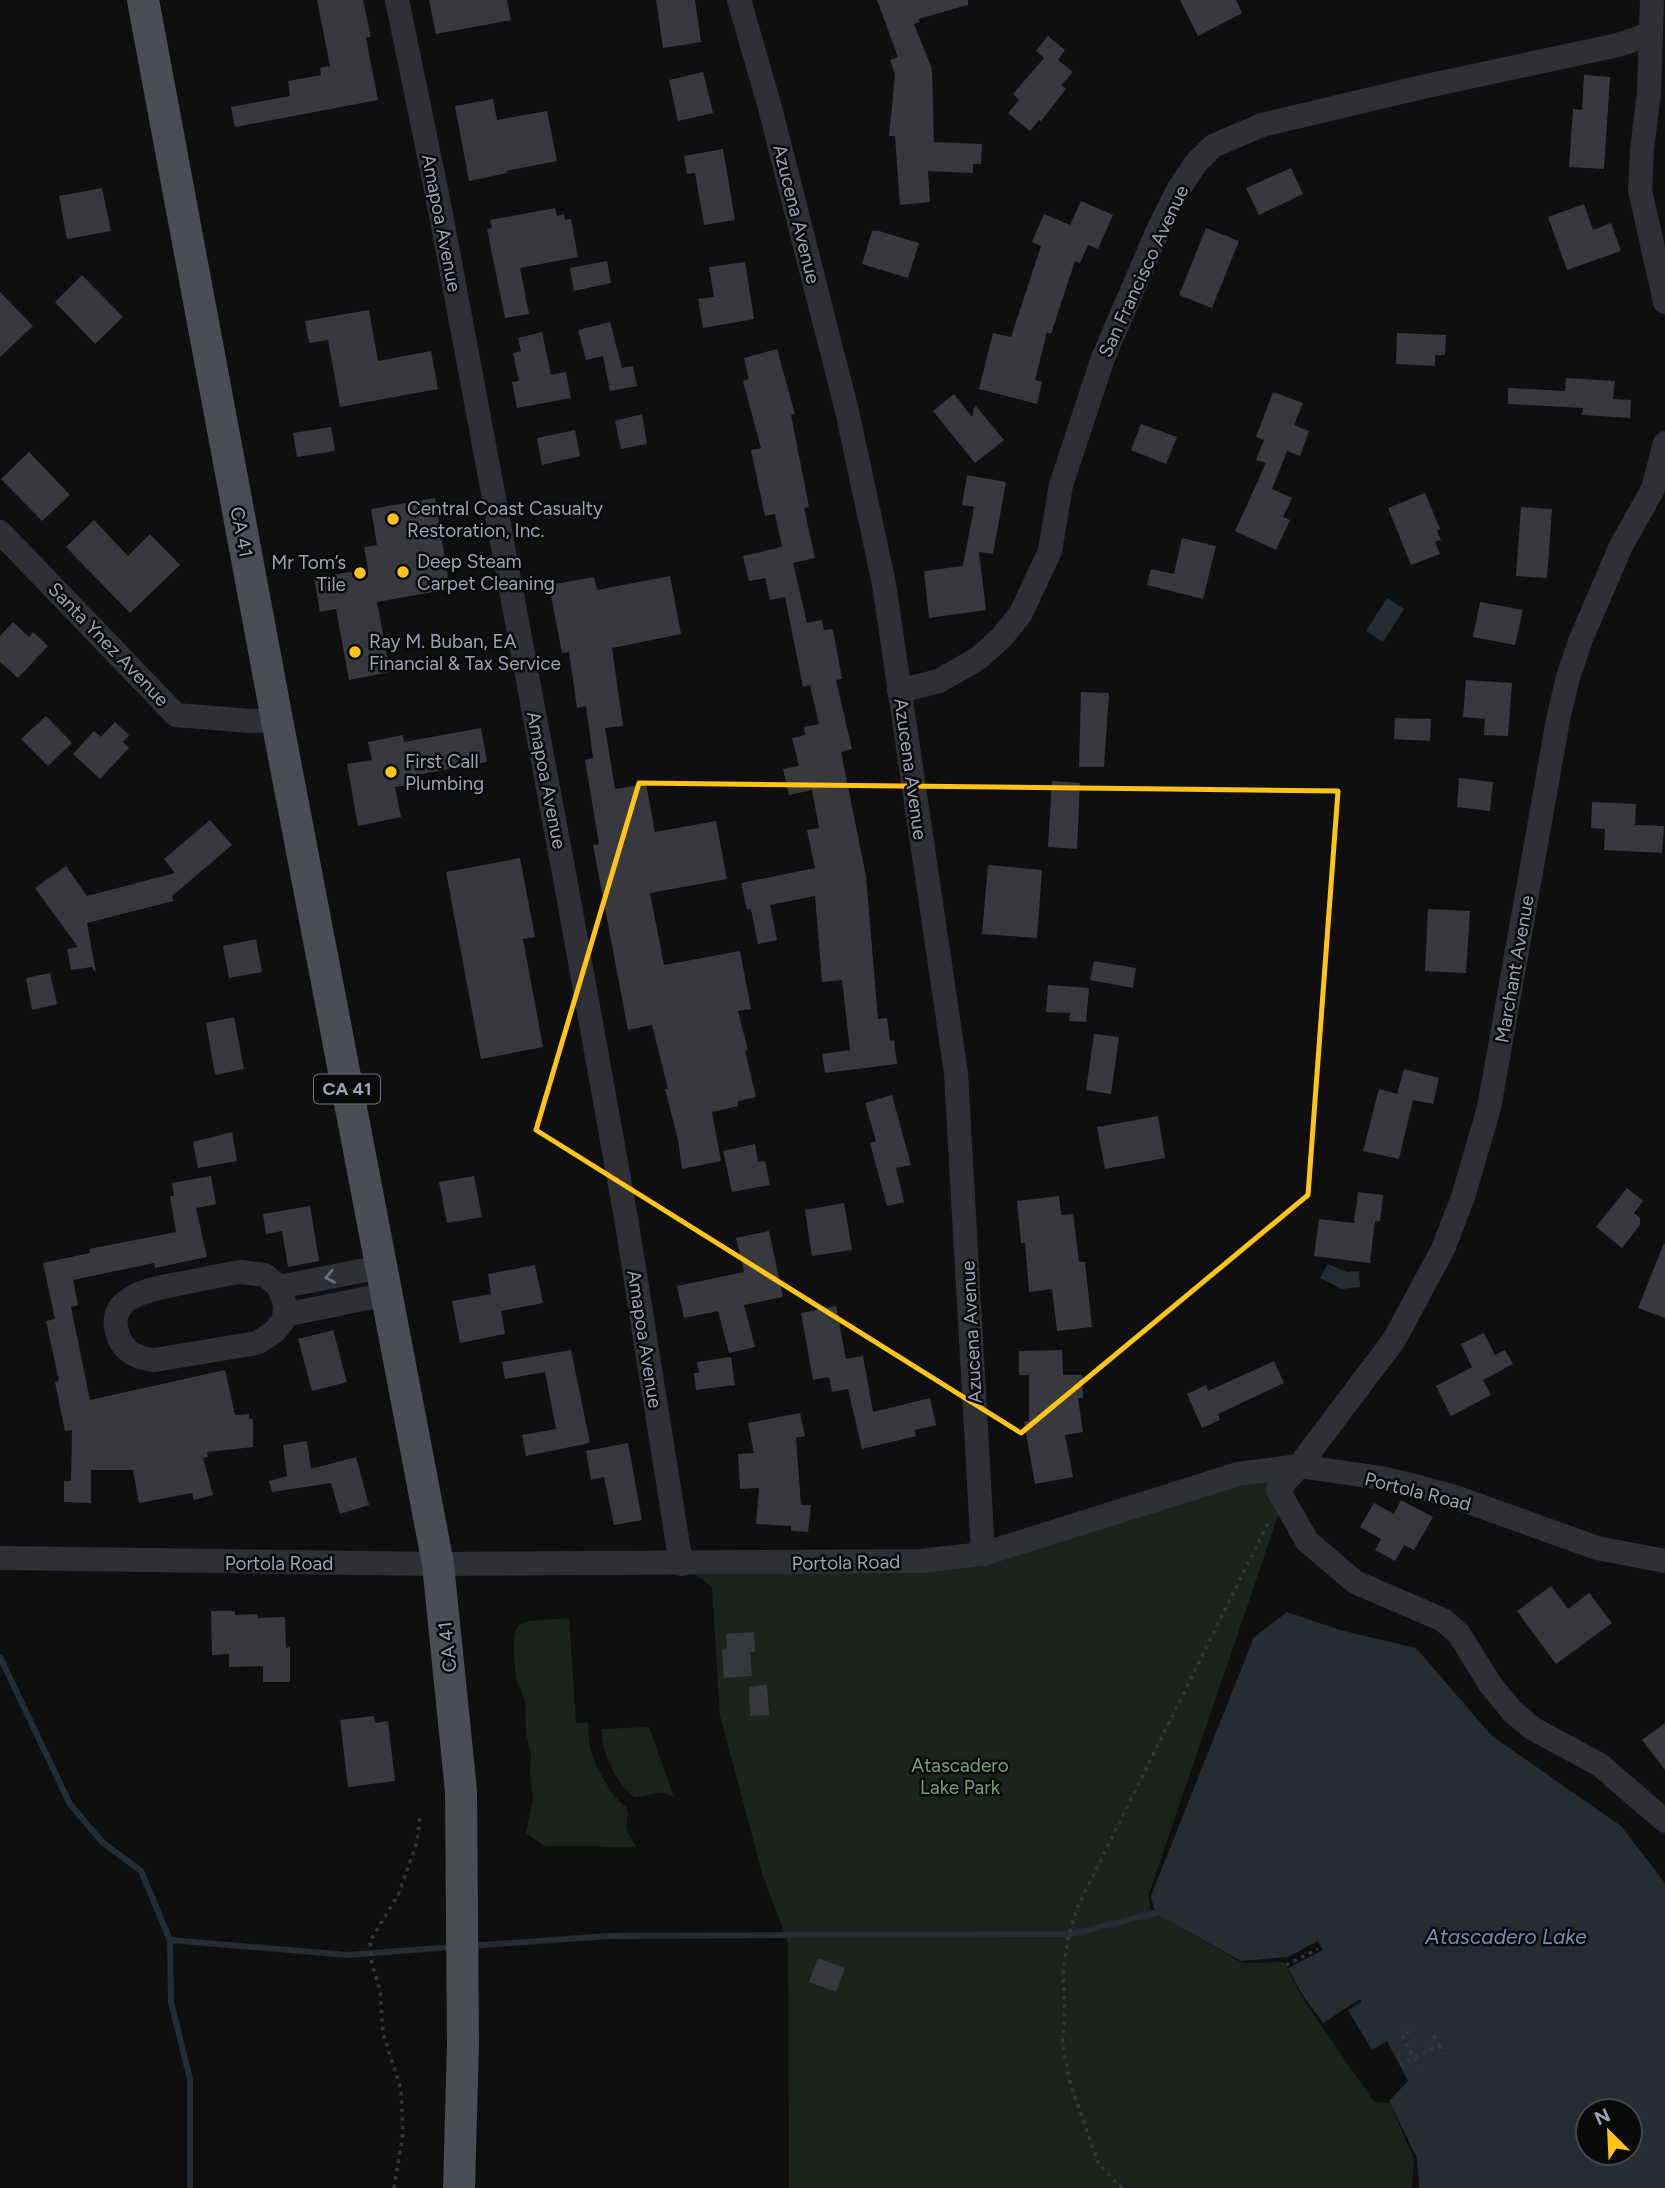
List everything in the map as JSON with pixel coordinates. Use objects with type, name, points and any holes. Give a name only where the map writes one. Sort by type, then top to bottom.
[{"type":"main road","name":"CA 41","points":[[143,0],[438,1564],[461,1791],[463,2044],[459,2188]]},
{"type":"street","name":"Amapoa Avenue","points":[[397,0],[439,204],[569,897],[626,1218],[681,1564]]},
{"type":"street","name":"Azucena Avenue","points":[[739,0],[769,104],[847,411],[884,584],[956,1073],[984,1554]]},
{"type":"street","points":[[1652,0],[1649,93],[1640,190],[1665,302]]},
{"type":"street","name":"San Francisco Avenue","points":[[900,691],[939,681],[979,658],[1002,637],[1021,613],[1050,551],[1061,485],[1103,358],[1178,190],[1196,163],[1213,146],[1275,122],[1618,45],[1651,34]]},
{"type":"street","name":"Marchant Avenue","points":[[1665,443],[1653,489],[1621,547],[1581,639],[1568,677],[1489,1108],[1464,1198],[1443,1249],[1394,1340],[1279,1490],[1307,1541],[1355,1582],[1443,1620],[1459,1634],[1490,1684],[1512,1711],[1532,1728],[1600,1765],[1665,1821]]},
{"type":"street","name":"Santa Ynez Avenue","points":[[0,532],[176,715],[251,721],[277,720]]},
{"type":"street","points":[[241,1272],[265,1275],[279,1287],[285,1305],[284,1320],[274,1332],[257,1343],[155,1360],[140,1359],[131,1353],[118,1335],[116,1322],[119,1310],[127,1299],[142,1291],[241,1272]]},
{"type":"street","points":[[279,1287],[384,1281]]},
{"type":"street","points":[[285,1315],[384,1281]]},
{"type":"street","name":"Portola Road","points":[[0,1558],[438,1564],[920,1561],[984,1554],[1237,1474],[1299,1466],[1381,1478],[1415,1486],[1455,1497],[1597,1548],[1665,1560]]},
{"type":"path","points":[[1122,2188],[1099,2165],[1070,2082],[1062,2042],[1065,2016],[1063,1974],[1068,1938],[1077,1908],[1270,1519]]},
{"type":"path","points":[[394,2188],[403,2134],[401,2090],[383,2033],[380,1990],[372,1964],[370,1941],[402,1886],[417,1842],[420,1817]]},
{"type":"path","points":[[1286,1965],[1318,1949]]},
{"type":"path","points":[[1409,2032],[1402,2035],[1418,2067]]},
{"type":"path","points":[[1433,2034],[1443,2054]]},
{"type":"path","points":[[1400,2065],[1439,2045]]},
{"type":"highlighted area","points":[[639,783],[1338,791],[1308,1195],[1021,1433],[536,1130]]},
{"type":"green space","name":"Atascadero Lake Park","points":[[1294,1469],[1149,1894],[1150,1909],[1242,1963],[1284,1962],[1301,1996],[1374,2102],[1390,2103],[1414,2159],[1412,2188],[789,2188],[788,1943],[763,1876],[720,1716],[712,1587],[681,1563],[988,1556]]},
{"type":"green space","points":[[569,1618],[576,1721],[588,1723],[590,1749],[597,1768],[613,1795],[626,1807],[626,1828],[636,1847],[544,1846],[526,1833],[533,1798],[531,1756],[526,1732],[525,1700],[516,1679],[513,1645],[516,1630],[520,1624],[529,1621]]},
{"type":"green space","points":[[649,1727],[674,1797],[657,1793],[634,1797],[615,1775],[607,1757],[601,1729]]},
{"type":"water","points":[[1387,598],[1404,609],[1383,642],[1366,631]]},
{"type":"water","points":[[1328,1264],[1347,1272],[1359,1271],[1360,1287],[1342,1289],[1320,1278]]},
{"type":"water","name":"Atascadero Lake","points":[[1287,1612],[1340,1630],[1416,1648],[1492,1736],[1621,1826],[1665,1883],[1665,2188],[1419,2188],[1417,2158],[1389,2101],[1408,2081],[1387,2041],[1372,2050],[1348,2010],[1362,2002],[1360,1999],[1323,2023],[1302,1994],[1288,1968],[1323,1950],[1318,1941],[1288,1957],[1241,1961],[1155,1913],[1151,1896],[1254,1637]]},
{"type":"building","points":[[317,0],[363,0],[371,37],[366,38],[378,100],[235,127],[231,107],[290,96],[288,81],[321,75],[320,68],[330,66]]},
{"type":"building","points":[[429,0],[507,0],[511,20],[436,34]]},
{"type":"building","points":[[656,0],[695,0],[701,42],[663,48]]},
{"type":"building","points":[[877,0],[968,0],[968,5],[918,19],[920,22],[914,24],[932,69],[934,142],[982,144],[981,164],[973,164],[973,173],[928,171],[930,202],[900,205],[895,136],[889,136],[895,74],[890,60],[898,57]]},
{"type":"building","points":[[1180,0],[1236,0],[1242,13],[1198,36]]},
{"type":"building","points":[[1048,36],[1065,50],[1058,60],[1073,72],[1061,85],[1066,89],[1030,131],[1008,113],[1019,100],[1013,94],[1044,58],[1036,51]]},
{"type":"building","points":[[703,72],[713,113],[678,121],[669,80]]},
{"type":"building","points":[[1584,75],[1610,77],[1604,169],[1569,167],[1573,109],[1582,110]]},
{"type":"building","points":[[493,99],[497,120],[547,111],[557,161],[469,181],[455,106]]},
{"type":"building","points":[[723,149],[735,220],[704,225],[695,173],[687,174],[684,156]]},
{"type":"building","points":[[1291,168],[1303,194],[1259,215],[1246,188]]},
{"type":"building","points":[[102,188],[111,231],[67,239],[59,196]]},
{"type":"building","points":[[1081,201],[1113,215],[1098,249],[1088,245],[1080,263],[1075,261],[1051,334],[1047,332],[1035,380],[1042,382],[1037,404],[979,389],[993,333],[1011,337],[1041,246],[1032,242],[1044,214],[1070,225]]},
{"type":"building","points":[[1584,204],[1593,230],[1611,223],[1621,251],[1567,270],[1548,217]]},
{"type":"building","points":[[555,208],[557,216],[564,214],[565,220],[571,219],[578,257],[520,268],[529,314],[505,318],[487,229],[492,228],[490,220]]},
{"type":"building","points":[[1206,228],[1239,241],[1212,308],[1179,295]]},
{"type":"building","points":[[872,231],[919,243],[908,278],[862,264]]},
{"type":"building","points":[[607,261],[611,283],[574,291],[570,268]]},
{"type":"building","points":[[745,262],[754,319],[703,328],[698,299],[714,297],[709,267]]},
{"type":"building","points":[[82,275],[123,317],[95,344],[55,302]]},
{"type":"building","points":[[0,292],[33,326],[0,357]]},
{"type":"building","points":[[369,310],[378,361],[431,351],[438,389],[340,407],[328,340],[309,343],[305,321]]},
{"type":"building","points":[[610,322],[622,368],[633,366],[637,386],[610,391],[603,356],[586,360],[578,330]]},
{"type":"building","points":[[542,332],[551,375],[566,372],[571,398],[517,408],[512,382],[519,381],[513,353],[521,351],[518,338]]},
{"type":"building","points":[[1397,333],[1446,335],[1445,355],[1435,355],[1435,366],[1396,364]]},
{"type":"building","points":[[777,349],[795,414],[791,415],[809,507],[804,508],[815,558],[793,563],[807,623],[822,620],[824,630],[833,629],[842,679],[836,680],[852,749],[841,752],[866,876],[878,1019],[887,1018],[890,1041],[894,1040],[897,1064],[825,1073],[822,1054],[850,1050],[842,980],[822,982],[815,896],[770,905],[777,940],[758,944],[751,909],[747,910],[741,883],[815,868],[807,830],[819,828],[812,790],[789,795],[783,769],[799,766],[792,738],[805,735],[804,727],[819,724],[810,685],[803,687],[785,597],[770,600],[765,578],[749,581],[743,556],[782,547],[775,514],[765,516],[751,450],[761,448],[743,381],[749,379],[744,358]]},
{"type":"building","points":[[1566,378],[1615,381],[1613,399],[1631,400],[1630,418],[1582,415],[1583,408],[1508,404],[1508,388],[1565,391]]},
{"type":"building","points":[[1273,392],[1303,403],[1294,425],[1309,431],[1300,456],[1287,451],[1272,489],[1292,498],[1283,517],[1290,520],[1276,550],[1235,531],[1266,463],[1256,460],[1264,440],[1256,437]]},
{"type":"building","points":[[954,394],[972,417],[975,405],[1004,440],[975,463],[933,411]]},
{"type":"building","points":[[642,414],[647,444],[621,449],[615,421]]},
{"type":"building","points":[[1141,424],[1177,437],[1166,464],[1131,450]]},
{"type":"building","points":[[331,427],[335,451],[297,457],[293,433]]},
{"type":"building","points":[[575,430],[580,456],[542,465],[537,438]]},
{"type":"building","points":[[29,452],[70,495],[42,521],[1,479]]},
{"type":"building","points":[[967,475],[1006,482],[993,554],[979,552],[986,610],[929,618],[924,571],[963,566],[974,507],[962,505]]},
{"type":"building","points":[[1425,493],[1440,529],[1437,531],[1441,540],[1435,542],[1440,554],[1411,565],[1388,508]]},
{"type":"building","points":[[435,498],[450,589],[377,602],[390,672],[349,680],[336,609],[320,612],[314,578],[368,569],[364,547],[377,545],[371,509]]},
{"type":"building","points":[[1521,507],[1552,509],[1547,578],[1516,576]]},
{"type":"building","points":[[94,520],[128,556],[150,534],[180,565],[130,613],[66,547]]},
{"type":"building","points":[[1182,538],[1216,546],[1203,599],[1147,585],[1151,569],[1174,574]]},
{"type":"building","points":[[670,576],[681,634],[612,648],[623,726],[605,728],[615,789],[646,784],[655,832],[716,821],[727,879],[650,893],[664,965],[740,951],[751,1009],[738,1011],[756,1097],[738,1101],[738,1106],[712,1112],[721,1161],[682,1169],[678,1140],[665,1089],[668,1089],[652,1025],[628,1030],[593,845],[599,844],[585,760],[593,758],[586,706],[577,708],[569,652],[562,653],[549,585],[594,577],[597,590]]},
{"type":"building","points":[[1480,602],[1523,610],[1515,645],[1473,637]]},
{"type":"building","points":[[13,622],[29,637],[33,632],[48,646],[18,678],[0,662],[0,636]]},
{"type":"building","points":[[1466,680],[1512,683],[1508,736],[1484,735],[1485,719],[1463,717]]},
{"type":"building","points":[[1081,692],[1109,693],[1104,767],[1079,767]]},
{"type":"building","points":[[46,716],[72,743],[48,766],[21,739]]},
{"type":"building","points":[[1395,718],[1431,719],[1430,741],[1394,739]]},
{"type":"building","points":[[115,722],[129,735],[123,742],[129,748],[100,779],[73,754],[94,731],[101,737]]},
{"type":"building","points":[[481,728],[487,762],[411,776],[412,784],[395,787],[401,817],[358,826],[347,764],[372,760],[368,742],[403,735],[404,742]]},
{"type":"building","points":[[1459,778],[1493,782],[1490,811],[1457,807]]},
{"type":"building","points":[[1052,781],[1080,783],[1077,849],[1048,847]]},
{"type":"building","points":[[1592,802],[1636,804],[1635,825],[1664,826],[1662,853],[1604,850],[1605,829],[1591,828]]},
{"type":"building","points":[[210,820],[232,845],[172,896],[173,901],[87,923],[96,973],[92,967],[71,970],[67,949],[78,947],[35,888],[66,866],[87,896],[175,873],[164,859]]},
{"type":"building","points":[[520,858],[535,937],[523,939],[543,1047],[481,1059],[446,872]]},
{"type":"building","points":[[988,865],[1042,870],[1037,938],[982,934]]},
{"type":"building","points":[[1428,909],[1470,911],[1466,973],[1425,971]]},
{"type":"building","points":[[256,939],[262,972],[229,978],[223,946]]},
{"type":"building","points":[[1094,961],[1136,968],[1133,988],[1090,980]]},
{"type":"building","points":[[50,973],[57,1004],[32,1010],[26,978]]},
{"type":"building","points":[[1048,985],[1089,988],[1086,1022],[1069,1021],[1070,1013],[1046,1012]]},
{"type":"building","points":[[234,1017],[244,1069],[215,1075],[206,1023]]},
{"type":"building","points":[[1094,1034],[1119,1037],[1111,1094],[1086,1090]]},
{"type":"building","points":[[1404,1069],[1439,1078],[1433,1104],[1413,1100],[1399,1159],[1363,1151],[1379,1089],[1397,1094]]},
{"type":"building","points":[[892,1095],[911,1165],[896,1168],[904,1202],[887,1206],[870,1143],[876,1141],[865,1103]]},
{"type":"building","points":[[1158,1116],[1165,1158],[1105,1169],[1097,1127]]},
{"type":"building","points":[[232,1132],[237,1161],[198,1168],[193,1142]]},
{"type":"building","points":[[755,1144],[758,1162],[765,1161],[770,1185],[732,1192],[723,1151]]},
{"type":"building","points":[[211,1176],[216,1204],[196,1208],[207,1257],[155,1268],[154,1263],[73,1280],[78,1305],[71,1307],[90,1400],[225,1370],[235,1415],[249,1414],[249,1419],[253,1418],[253,1447],[207,1452],[208,1457],[203,1458],[213,1495],[194,1500],[192,1493],[139,1503],[133,1470],[91,1470],[91,1503],[64,1502],[64,1481],[71,1481],[72,1430],[65,1431],[55,1382],[59,1381],[46,1321],[55,1319],[43,1263],[90,1253],[89,1249],[176,1232],[170,1196],[174,1196],[172,1183]]},
{"type":"building","points":[[474,1176],[482,1217],[447,1223],[439,1182]]},
{"type":"building","points":[[1627,1188],[1643,1201],[1634,1213],[1640,1218],[1640,1225],[1622,1248],[1596,1227]]},
{"type":"building","points":[[1358,1192],[1383,1195],[1380,1222],[1375,1221],[1370,1263],[1314,1256],[1319,1219],[1354,1223]]},
{"type":"building","points":[[1059,1196],[1061,1215],[1073,1214],[1079,1262],[1085,1262],[1092,1327],[1057,1331],[1052,1289],[1029,1292],[1025,1243],[1021,1243],[1017,1201]]},
{"type":"building","points":[[844,1203],[852,1250],[812,1256],[805,1210]]},
{"type":"building","points":[[310,1206],[319,1261],[288,1267],[282,1231],[266,1234],[263,1214]]},
{"type":"building","points":[[769,1231],[783,1297],[744,1305],[755,1347],[729,1353],[718,1311],[684,1318],[677,1286],[744,1272],[736,1238]]},
{"type":"building","points":[[1665,1244],[1665,1318],[1638,1308]]},
{"type":"building","points":[[535,1265],[543,1303],[501,1311],[505,1334],[460,1343],[452,1301],[491,1294],[488,1274]]},
{"type":"building","points":[[836,1306],[846,1359],[863,1356],[873,1412],[930,1398],[936,1425],[915,1430],[916,1436],[862,1449],[848,1389],[832,1392],[829,1377],[813,1380],[801,1313]]},
{"type":"building","points":[[333,1330],[347,1382],[312,1391],[298,1339]]},
{"type":"building","points":[[1484,1333],[1495,1355],[1505,1350],[1513,1364],[1483,1380],[1491,1395],[1451,1416],[1436,1386],[1472,1367],[1461,1344]]},
{"type":"building","points":[[571,1350],[590,1443],[526,1456],[522,1435],[556,1429],[545,1372],[505,1379],[502,1362]]},
{"type":"building","points":[[1062,1350],[1063,1375],[1082,1375],[1083,1398],[1078,1398],[1083,1432],[1065,1435],[1073,1477],[1035,1484],[1024,1422],[1029,1421],[1029,1375],[1019,1375],[1019,1351]]},
{"type":"building","points":[[731,1357],[735,1385],[696,1390],[694,1373],[699,1373],[697,1362]]},
{"type":"building","points":[[1274,1361],[1284,1383],[1218,1414],[1220,1420],[1202,1428],[1187,1394],[1206,1385],[1208,1391]]},
{"type":"building","points":[[800,1413],[805,1436],[796,1438],[801,1505],[811,1505],[808,1532],[791,1531],[791,1526],[756,1524],[759,1488],[740,1489],[738,1454],[754,1453],[748,1423]]},
{"type":"building","points":[[307,1441],[311,1469],[356,1457],[369,1505],[340,1514],[331,1483],[272,1492],[269,1481],[287,1476],[283,1445]]},
{"type":"building","points":[[628,1443],[642,1520],[614,1525],[604,1477],[591,1480],[586,1451]]},
{"type":"building","points":[[1401,1500],[1433,1517],[1414,1550],[1404,1545],[1395,1561],[1375,1550],[1381,1539],[1360,1527],[1374,1503],[1394,1514]]},
{"type":"building","points":[[1551,1586],[1568,1609],[1589,1593],[1612,1623],[1556,1664],[1517,1611]]},
{"type":"building","points":[[211,1611],[235,1611],[235,1615],[257,1614],[258,1618],[285,1617],[286,1648],[290,1647],[290,1682],[263,1682],[263,1666],[229,1667],[229,1654],[212,1655]]},
{"type":"building","points":[[754,1632],[755,1652],[750,1652],[752,1676],[724,1678],[722,1649],[727,1648],[726,1634]]},
{"type":"building","points":[[767,1685],[769,1715],[750,1716],[749,1687]]},
{"type":"building","points":[[374,1716],[375,1723],[388,1721],[395,1781],[348,1787],[340,1720]]},
{"type":"building","points":[[1665,1723],[1665,1770],[1642,1740]]},
{"type":"building","points":[[818,1958],[845,1968],[836,1992],[809,1982]]},
{"type":"waterway","points":[[0,1657],[70,1804],[102,1842],[141,1871],[170,1940],[171,2002],[190,2079],[190,2188]]},
{"type":"waterway","points":[[470,1946],[608,1936],[1072,1934],[1155,1913]]},
{"type":"waterway","points":[[170,1940],[348,1955],[452,1947]]},
{"type":"place","name":"Central Coast Casualty Restoration, Inc.","points":[[393,519]]},
{"type":"place","name":"Deep Steam Carpet Cleaning","points":[[403,572]]},
{"type":"place","name":"Mr Tom’s Tile","points":[[360,573]]},
{"type":"place","name":"Ray M. Buban, EA Financial & Tax Service","points":[[355,652]]},
{"type":"place","name":"First Call Plumbing","points":[[391,772]]}]
